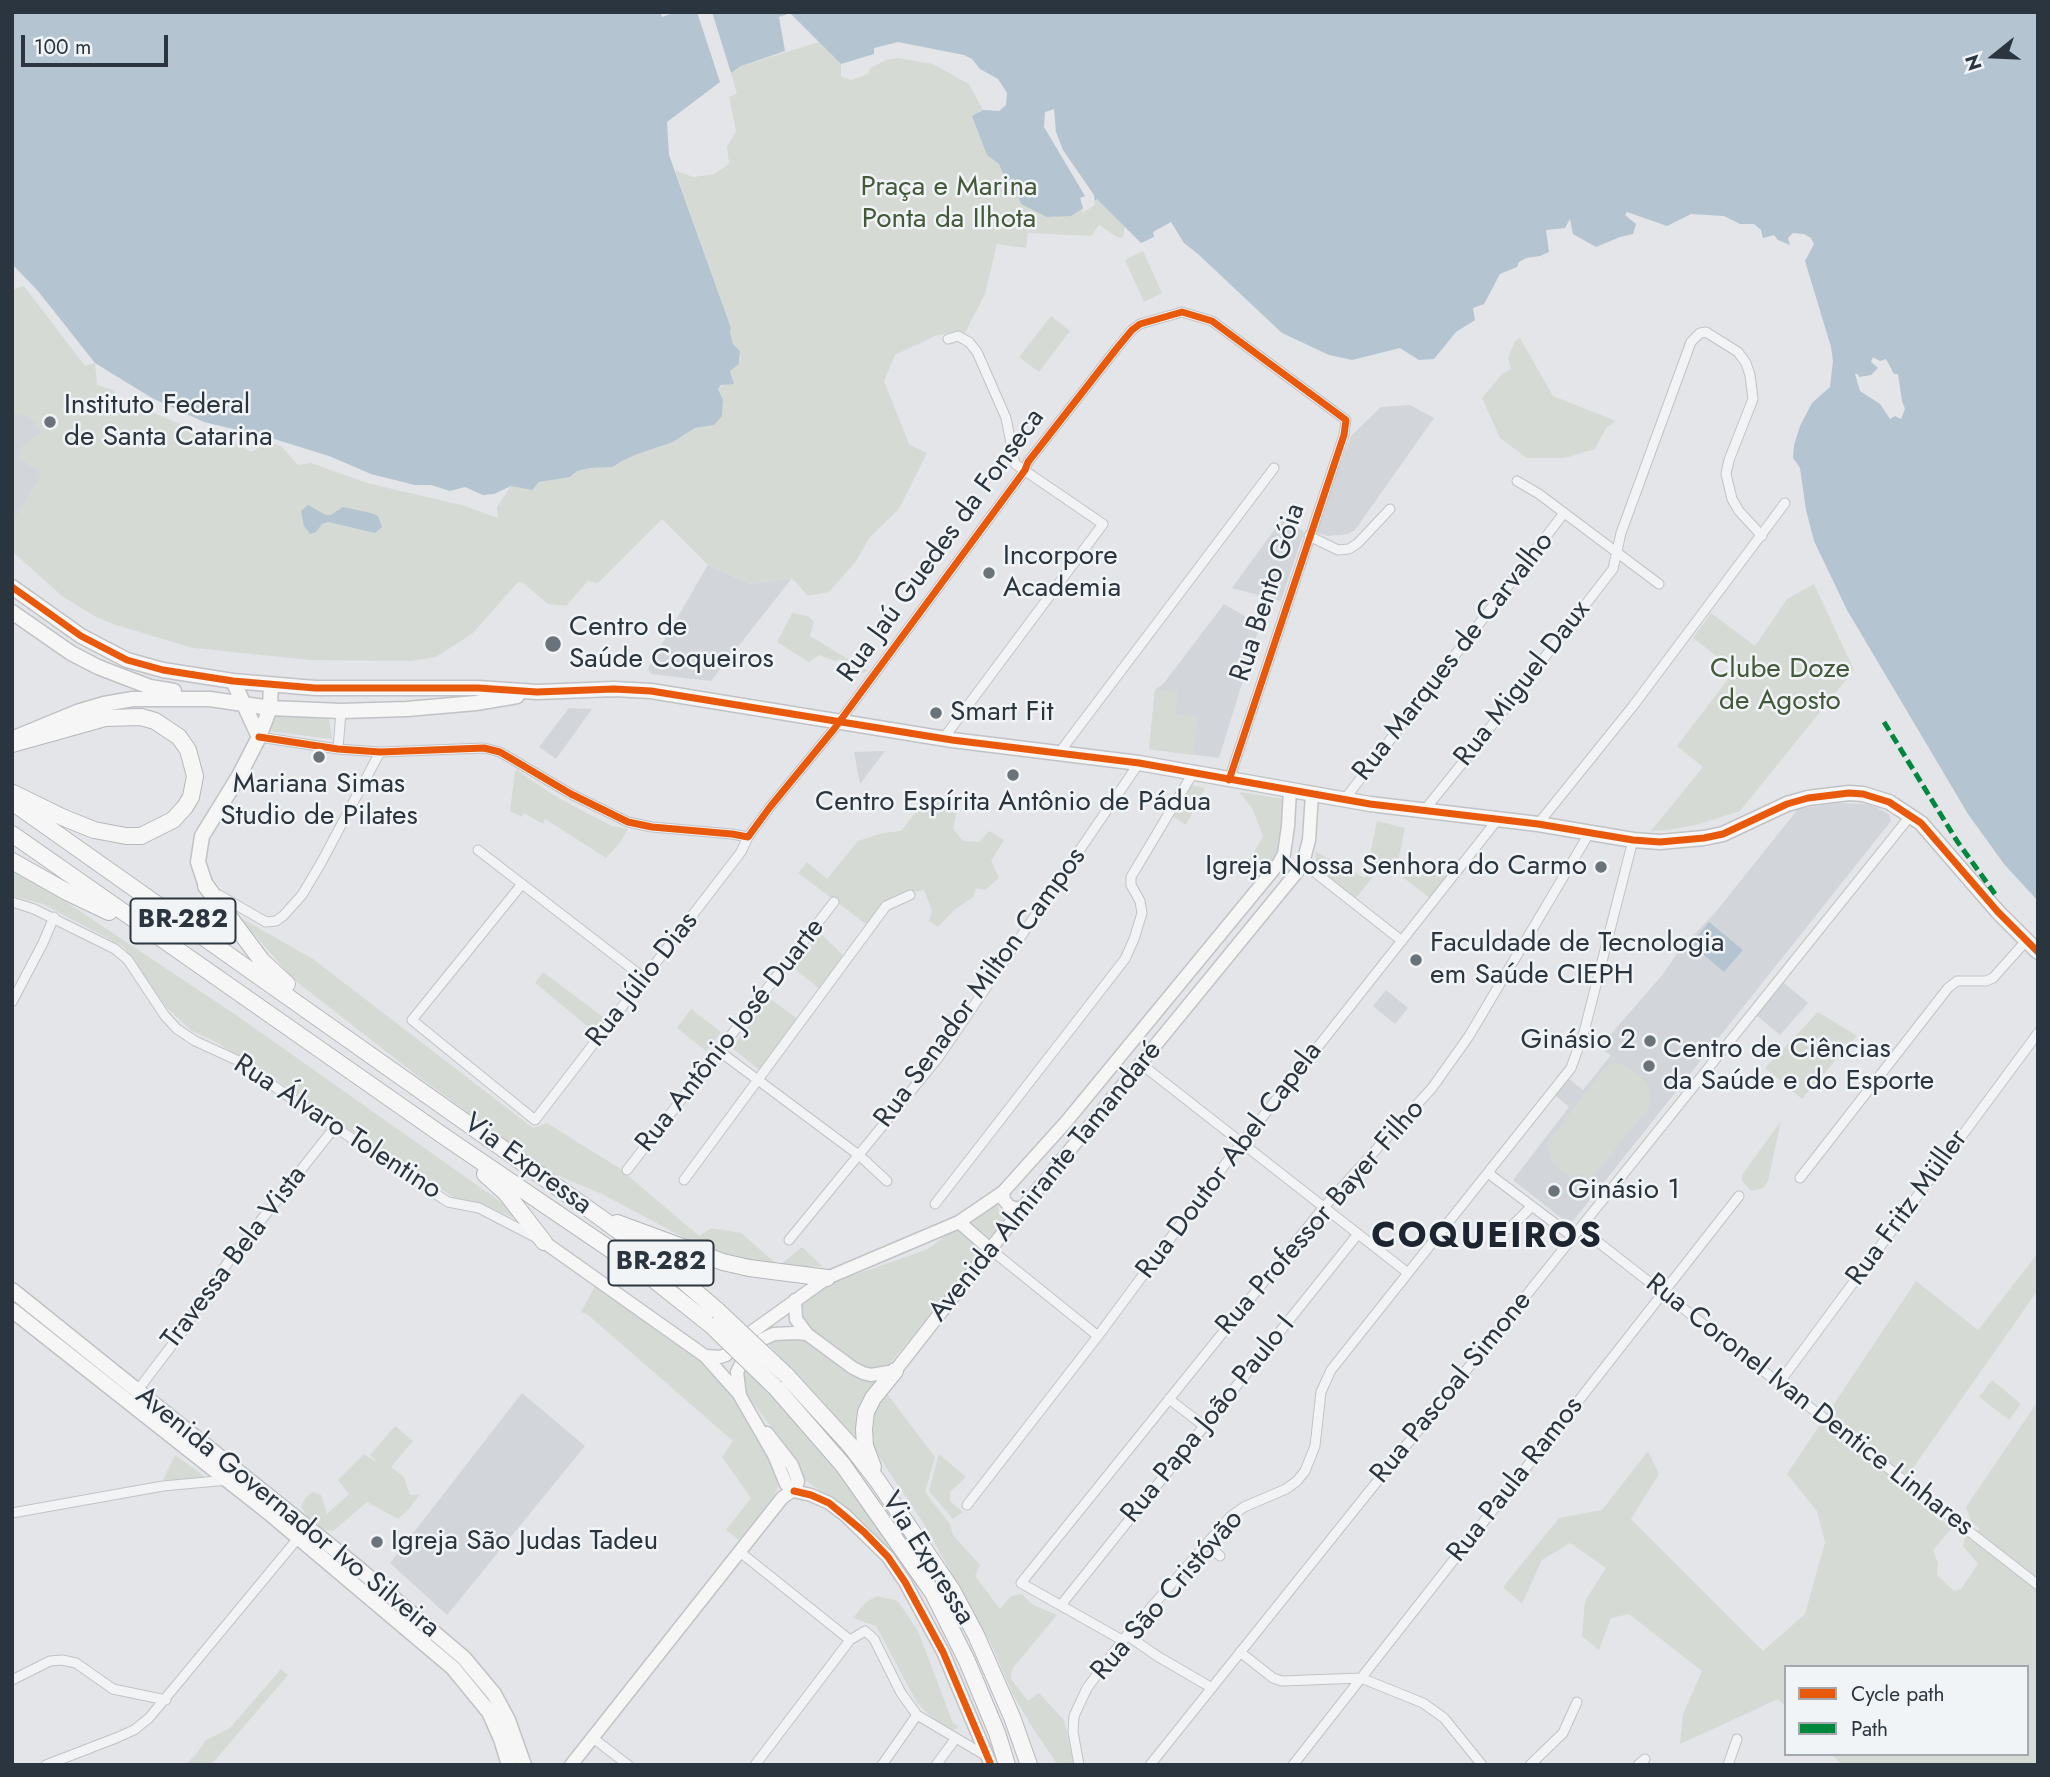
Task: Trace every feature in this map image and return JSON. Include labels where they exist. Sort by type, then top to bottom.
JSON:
[{"type":"highway","points":[[12,744],[104,718],[141,717],[155,721],[179,737],[188,750],[195,776],[191,796],[179,814],[158,829],[141,836],[125,836],[87,827],[12,793]]},
{"type":"highway","name":"Via Expressa","points":[[12,802],[353,1041],[667,1267],[715,1319],[780,1381],[835,1428],[877,1480],[952,1590],[1007,1705],[1028,1765]]},
{"type":"highway","name":"Via Expressa","points":[[12,834],[445,1137],[715,1319]]},
{"type":"highway","points":[[12,861],[67,892],[146,929]]},
{"type":"highway","points":[[206,886],[261,961],[353,1041]]},
{"type":"highway","points":[[445,1137],[506,1193],[544,1242]]},
{"type":"highway","points":[[601,1218],[723,1262],[827,1278]]},
{"type":"highway","points":[[877,1480],[865,1446],[866,1412],[895,1371]]},
{"type":"highway","name":"Via Expressa","points":[[780,1381],[851,1475],[933,1594],[967,1661],[997,1733],[1007,1765]]},
{"type":"main road","points":[[12,587],[81,636],[127,660],[163,670],[233,681],[349,688],[478,688],[537,692],[614,689],[651,691],[943,738],[1139,763],[1423,812],[1538,824],[1633,840],[1660,842],[1704,838],[1723,834],[1787,804],[1808,798],[1836,794],[1874,796],[1911,815],[1934,837],[1997,912],[2038,952]]},
{"type":"main road","points":[[12,612],[71,653],[98,667],[150,687],[244,705],[341,711],[476,703],[537,692]]},
{"type":"main road","points":[[233,681],[259,737]]},
{"type":"main road","points":[[206,886],[198,862],[202,836],[239,776],[259,737],[270,708],[271,685]]},
{"type":"main road","points":[[12,738],[77,712],[119,700],[210,699]]},
{"type":"main road","points":[[1290,790],[1284,854],[1303,863]]},
{"type":"main road","name":"Avenida Almirante Tamandaré","points":[[895,1371],[1024,1206],[1303,863],[1309,840],[1312,794]]},
{"type":"main road","name":"Avenida Almirante Tamandaré","points":[[705,1356],[726,1355],[739,1341],[827,1278],[959,1222],[1003,1192],[1066,1122],[1284,854]]},
{"type":"main road","points":[[1003,1192],[1004,1200],[1009,1206],[1016,1209],[1024,1206]]},
{"type":"main road","points":[[959,1222],[990,1249]]},
{"type":"main road","name":"Rua Álvaro Tolentino","points":[[544,1242],[705,1356],[740,1396]]},
{"type":"main road","name":"Avenida Governador Ivo Silveira","points":[[12,1290],[427,1636],[489,1712],[509,1765]]},
{"type":"main road","points":[[795,1300],[796,1319],[807,1334],[853,1368],[871,1375],[895,1371]]},
{"type":"main road","name":"Avenida Governador Ivo Silveira","points":[[12,1310],[427,1636],[464,1658],[494,1694],[508,1720],[524,1765]]},
{"type":"main road","points":[[571,1765],[788,1490],[798,1481],[785,1453],[753,1417],[740,1396],[737,1378],[740,1365],[763,1339],[783,1333],[807,1334]]},
{"type":"main road","points":[[788,1490],[811,1495],[829,1503],[864,1532],[888,1557],[912,1594],[943,1652],[989,1761]]},
{"type":"street","name":"Rua Jaú Guedes da Fonseca","points":[[748,837],[839,722],[1025,470],[1028,462],[1132,330],[1150,320],[1182,312],[1212,321],[1346,420]]},
{"type":"street","name":"Rua Miguel Daux","points":[[1423,812],[1613,569],[1621,533],[1691,342],[1700,332],[1706,331],[1738,352],[1750,375],[1752,399],[1729,460],[1727,474],[1728,487],[1736,505],[1762,536]]},
{"type":"street","points":[[943,738],[1103,524],[1013,460],[1010,429],[999,397],[977,352],[969,342],[958,336],[948,339]]},
{"type":"street","name":"Rua Bento Góia","points":[[1229,780],[1344,435],[1346,420]]},
{"type":"street","points":[[1059,753],[1274,468]]},
{"type":"street","points":[[1517,481],[1659,584]]},
{"type":"street","points":[[1538,824],[1633,706],[1785,503]]},
{"type":"street","points":[[1310,536],[1338,550],[1349,550],[1390,509]]},
{"type":"street","name":"Rua Marques de Carvalho","points":[[1344,800],[1564,513]]},
{"type":"street","points":[[338,749],[341,711]]},
{"type":"street","points":[[259,737],[338,749],[380,752],[484,748],[500,752],[581,800],[628,822],[748,837]]},
{"type":"street","points":[[206,886],[235,907],[266,922],[283,916],[302,895],[380,752]]},
{"type":"street","name":"Rua Senador Milton Campos","points":[[789,1240],[938,1058],[1139,763]]},
{"type":"street","points":[[935,1204],[1125,959],[1142,914],[1140,901],[1131,885],[1130,877],[1193,773]]},
{"type":"street","name":"Rua Pascoal Simone","points":[[1150,1765],[1911,815]]},
{"type":"street","name":"Rua Doutor Abel Capela","points":[[967,1505],[1242,1143],[1498,820]]},
{"type":"street","name":"Rua Professor Bayer Filho","points":[[1061,1605],[1021,1583],[1324,1207],[1419,1103],[1452,1061],[1590,832]]},
{"type":"street","name":"Rua Júlio Dias","points":[[522,884],[412,1020],[535,1120],[741,852],[748,837]]},
{"type":"street","name":"Rua São Cristóvão","points":[[1079,1765],[1075,1749],[1074,1716],[1087,1688],[1125,1638],[1230,1517],[1244,1507],[1286,1489],[1305,1471],[1315,1446],[1321,1392],[1325,1380],[1562,1079],[1577,1055],[1633,840]]},
{"type":"street","points":[[478,850],[644,978]]},
{"type":"street","points":[[1303,863],[1402,941]]},
{"type":"street","points":[[684,1180],[886,906],[910,895]]},
{"type":"street","name":"Rua Álvaro Tolentino","points":[[12,902],[54,918],[115,949],[128,960],[165,1016],[177,1029],[195,1041],[242,1062],[448,1202],[493,1213],[544,1242]]},
{"type":"street","name":"Rua Antônio José Duarte","points":[[627,1170],[834,902]]},
{"type":"street","points":[[12,1002],[54,918]]},
{"type":"street","points":[[1800,1178],[1948,988],[1965,979],[1986,981],[1993,978],[2026,941]]},
{"type":"street","name":"Rua Fritz Müller","points":[[1779,1383],[2038,1033]]},
{"type":"street","points":[[719,1051],[860,1156],[887,1181]]},
{"type":"street","points":[[1141,1064],[1408,1273]]},
{"type":"street","name":"Travessa Bela Vista","points":[[136,1391],[182,1332],[230,1258],[335,1127]]},
{"type":"street","points":[[1488,1173],[1573,1237]]},
{"type":"street","name":"Rua Paula Ramos","points":[[1293,1765],[1739,1196]]},
{"type":"street","points":[[1509,1229],[1532,1206]]},
{"type":"street","name":"Rua Coronel Ivan Dentice Linhares","points":[[1580,1228],[2038,1585]]},
{"type":"street","name":"Rua Papa João Paulo I","points":[[1061,1605],[1358,1234]]},
{"type":"street","points":[[990,1249],[1098,1336]]},
{"type":"street","points":[[1169,1399],[1204,1426]]},
{"type":"street","points":[[12,1513],[130,1491],[228,1480]]},
{"type":"street","points":[[46,1765],[129,1732],[149,1718],[299,1537]]},
{"type":"street","points":[[1207,1544],[1220,1556]]},
{"type":"street","points":[[740,1552],[850,1640]]},
{"type":"street","points":[[1061,1605],[1212,1688]]},
{"type":"street","points":[[755,1765],[850,1640],[865,1631],[871,1634],[901,1693],[917,1715],[989,1761]]},
{"type":"street","points":[[1241,1652],[1273,1678],[1282,1681],[1361,1678],[1423,1703],[1444,1718],[1482,1765]]},
{"type":"street","points":[[12,1681],[50,1661],[62,1660],[76,1663],[113,1689],[166,1700]]},
{"type":"street","points":[[1530,1765],[1563,1733],[1577,1702]]},
{"type":"street","points":[[882,1765],[917,1715]]},
{"type":"street","points":[[593,1738],[628,1765]]},
{"type":"street","points":[[936,1765],[956,1738]]},
{"type":"street","points":[[1728,1765],[1737,1739]]},
{"type":"shaded area","name":"Instituto Federal de Santa Catarina","points":[[12,297],[102,402],[12,528]]},
{"type":"shaded area","points":[[1410,405],[1434,418],[1355,530],[1348,534],[1328,536],[1313,532],[1351,436],[1381,407]]},
{"type":"shaded area","points":[[1283,518],[1304,532],[1281,601],[1232,588]]},
{"type":"shaded area","points":[[708,565],[750,584],[792,578],[711,681],[651,674],[648,668]]},
{"type":"shaded area","points":[[1224,604],[1260,625],[1219,758],[1149,749],[1155,690],[1164,683]]},
{"type":"shaded area","points":[[569,708],[592,709],[556,759],[539,747]]},
{"type":"shaded area","points":[[885,751],[860,784],[854,752]]},
{"type":"shaded area","name":"Centro de Ciências da Saúde e do Esporte","points":[[1836,803],[1867,804],[1889,814],[1891,821],[1570,1225],[1513,1180],[1569,1107],[1555,1095],[1568,1078],[1583,1090],[1611,1055],[1599,1048],[1663,974],[1681,948],[1714,914],[1798,809]]},
{"type":"shaded area","name":"Centro de Ciências da Saúde e do Esporte","points":[[1783,982],[1808,1003],[1780,1035],[1755,1014]]},
{"type":"shaded area","points":[[1386,990],[1408,1008],[1395,1024],[1373,1006]]},
{"type":"shaded area","points":[[522,1393],[585,1446],[447,1615],[390,1563]]},
{"type":"green space","name":"Praça e Marina Ponta da Ilhota","points":[[819,42],[841,64],[841,76],[851,80],[868,74],[870,68],[886,60],[898,58],[933,64],[969,84],[983,110],[978,112],[1012,193],[1016,191],[1097,199],[1125,225],[1123,238],[1099,225],[1091,236],[1028,233],[1026,248],[997,244],[985,294],[964,335],[955,331],[935,336],[895,355],[884,381],[909,444],[927,453],[899,509],[869,538],[857,560],[829,592],[808,596],[792,578],[750,584],[708,565],[662,519],[598,583],[588,581],[566,606],[548,604],[523,583],[518,582],[473,633],[436,657],[411,661],[311,660],[193,648],[116,625],[96,617],[62,596],[12,551],[12,523],[41,475],[19,457],[22,446],[41,432],[31,418],[12,412],[12,290],[24,286],[85,366],[95,363],[97,385],[114,390],[117,399],[206,435],[221,436],[251,452],[269,442],[281,446],[298,465],[311,463],[367,483],[465,506],[498,518],[497,507],[511,486],[531,490],[539,482],[570,477],[576,471],[613,467],[635,455],[673,442],[695,428],[714,425],[723,400],[718,389],[733,379],[730,371],[739,364],[740,351],[733,344],[731,328],[675,170],[693,177],[714,174],[729,164],[727,147],[736,131],[729,97],[737,94],[731,73],[741,66]]},
{"type":"green space","points":[[1143,251],[1162,293],[1144,302],[1125,260]]},
{"type":"green space","points":[[1051,316],[1070,331],[1039,372],[1019,357]]},
{"type":"green space","points":[[1520,338],[1553,396],[1616,421],[1606,428],[1595,449],[1565,458],[1527,458],[1500,438],[1482,398],[1502,374],[1511,369],[1508,358],[1515,341]]},
{"type":"green space","name":"Clube Doze de Agosto","points":[[1814,584],[1854,670],[1740,811],[1700,824],[1651,831],[1703,767],[1677,746],[1735,670],[1693,638],[1711,613],[1755,646],[1787,599]]},
{"type":"green space","points":[[792,613],[808,616],[814,622],[810,636],[868,671],[859,674],[841,659],[835,661],[819,655],[809,662],[777,642]]},
{"type":"green space","points":[[1155,690],[1178,692],[1175,714],[1198,717],[1193,755],[1149,749]]},
{"type":"green space","points":[[275,716],[329,719],[332,739],[268,731]]},
{"type":"green space","points":[[517,770],[555,796],[585,812],[612,826],[628,829],[619,844],[606,858],[545,819],[543,824],[524,813],[522,817],[510,811]]},
{"type":"green space","points":[[1191,785],[1205,788],[1186,825],[1171,815]]},
{"type":"green space","points":[[1239,792],[1286,799],[1280,851],[1270,868],[1263,873],[1252,867],[1249,861],[1263,836],[1252,808]]},
{"type":"green space","points":[[936,794],[958,806],[953,829],[963,841],[979,842],[989,831],[1004,840],[991,861],[999,878],[985,890],[976,888],[973,897],[954,910],[938,927],[929,921],[932,911],[924,890],[903,894],[893,901],[874,930],[798,873],[807,862],[827,879],[858,841],[883,833],[901,831],[915,813]]},
{"type":"green space","points":[[1377,821],[1405,828],[1396,871],[1427,876],[1431,872],[1448,878],[1430,898],[1384,863],[1356,898],[1315,868],[1316,852],[1365,878]]},
{"type":"green space","points":[[12,866],[236,1015],[508,1207],[516,1219],[491,1208],[458,1200],[278,1081],[216,1042],[192,1031],[166,1007],[124,947],[43,904],[12,896]]},
{"type":"green space","points":[[239,917],[313,959],[533,1128],[547,1123],[619,1168],[699,1236],[712,1228],[741,1233],[779,1266],[802,1247],[822,1266],[778,1269],[713,1253],[602,1194],[547,1171],[419,1077],[293,979]]},
{"type":"green space","points":[[820,933],[843,955],[822,991],[794,968]]},
{"type":"green space","points":[[543,972],[607,1020],[597,1034],[535,983]]},
{"type":"green space","points":[[769,998],[799,1020],[761,1071],[732,1048]]},
{"type":"green space","points":[[691,1009],[721,1032],[706,1051],[677,1028]]},
{"type":"green space","points":[[1818,1012],[1857,1036],[1802,1099],[1765,1068]]},
{"type":"green space","points":[[1618,1063],[1642,1077],[1649,1088],[1650,1106],[1583,1189],[1577,1184],[1585,1174],[1574,1176],[1563,1173],[1553,1165],[1547,1143],[1608,1064]]},
{"type":"green space","points":[[1781,1121],[1768,1181],[1763,1188],[1751,1191],[1742,1181],[1742,1175]]},
{"type":"green space","points":[[998,1203],[1003,1215],[1009,1216],[992,1239],[968,1221]]},
{"type":"green space","points":[[954,1229],[981,1249],[981,1254],[887,1367],[872,1369],[856,1364],[803,1324],[799,1305],[829,1284],[928,1249]]},
{"type":"green space","points":[[2038,1253],[2038,1290],[1901,1485],[1925,1508],[1952,1528],[1933,1550],[1938,1563],[1937,1575],[1954,1591],[1961,1589],[1978,1564],[1963,1546],[1965,1538],[1980,1529],[1971,1521],[1966,1507],[2038,1401],[2038,1765],[1842,1765],[1833,1756],[2029,1756],[2029,1665],[1784,1665],[1784,1705],[1778,1699],[1680,1744],[1683,1714],[1702,1671],[1629,1614],[1611,1618],[1599,1650],[1582,1636],[1585,1601],[1606,1568],[1570,1543],[1542,1560],[1522,1604],[1503,1587],[1559,1518],[1602,1510],[1648,1451],[1659,1474],[1631,1519],[1763,1651],[1805,1614],[1825,1542],[1817,1511],[1787,1474],[1916,1281],[1978,1330]]},
{"type":"green space","points":[[595,1286],[707,1365],[733,1396],[760,1437],[775,1469],[779,1486],[739,1540],[726,1530],[751,1498],[722,1457],[733,1441],[588,1315],[581,1312]]},
{"type":"green space","points":[[801,1338],[847,1373],[876,1382],[857,1420],[859,1442],[768,1344],[774,1339]]},
{"type":"green space","points":[[744,1366],[807,1433],[848,1483],[899,1558],[866,1525],[804,1479],[791,1452],[745,1393],[740,1382]]},
{"type":"green space","points":[[1992,1380],[2021,1404],[2009,1420],[1979,1397]]},
{"type":"green space","points":[[884,1390],[935,1457],[925,1492],[950,1524],[953,1535],[980,1565],[975,1576],[1000,1609],[1011,1596],[1022,1594],[1033,1605],[1057,1615],[1012,1669],[1011,1679],[1028,1701],[1039,1693],[1064,1720],[1074,1765],[1058,1765],[1034,1730],[1012,1693],[992,1646],[924,1524],[869,1442],[872,1410]]},
{"type":"green space","points":[[395,1426],[413,1441],[391,1467],[404,1477],[410,1495],[420,1494],[398,1519],[367,1502],[333,1531],[323,1530],[306,1515],[301,1506],[306,1497],[313,1492],[321,1495],[327,1514],[349,1494],[338,1480],[364,1454],[378,1463],[370,1455]]},
{"type":"green space","points":[[939,1454],[966,1477],[950,1492],[950,1501],[963,1512],[953,1519],[929,1491]]},
{"type":"green space","points":[[175,1455],[208,1479],[163,1480]]},
{"type":"green space","points":[[877,1596],[898,1601],[918,1631],[957,1729],[949,1729],[933,1719],[917,1703],[876,1626],[853,1618],[866,1602]]},
{"type":"green space","points":[[281,1669],[288,1675],[210,1765],[185,1765],[206,1740],[230,1728]]},
{"type":"water","points":[[12,12],[660,12],[662,17],[676,12],[697,12],[720,82],[667,122],[669,155],[731,328],[733,344],[740,351],[739,364],[730,371],[734,384],[721,385],[718,389],[723,400],[722,416],[714,425],[695,428],[673,442],[635,455],[613,467],[577,471],[570,477],[539,482],[532,490],[511,486],[494,494],[483,495],[465,487],[450,491],[371,474],[329,456],[271,438],[204,422],[152,398],[95,363],[38,291],[12,264]]},
{"type":"water","points":[[712,12],[2038,12],[2038,901],[2004,864],[1968,814],[1847,610],[1814,541],[1800,468],[1793,458],[1794,445],[1812,403],[1830,387],[1833,361],[1805,261],[1814,244],[1811,238],[1793,233],[1788,238],[1790,245],[1778,240],[1774,235],[1763,238],[1761,230],[1754,224],[1740,224],[1724,216],[1691,214],[1667,226],[1627,212],[1625,215],[1636,224],[1633,234],[1596,247],[1573,234],[1570,219],[1565,228],[1546,230],[1549,252],[1526,258],[1519,262],[1517,267],[1500,274],[1484,304],[1473,308],[1475,320],[1456,332],[1434,359],[1419,360],[1400,348],[1352,360],[1329,355],[1282,333],[1184,243],[1171,222],[1153,232],[1154,237],[1141,243],[1097,199],[1071,216],[1047,217],[1021,204],[1016,191],[1012,194],[999,164],[987,155],[972,116],[983,110],[999,111],[1006,105],[1007,93],[998,79],[980,69],[972,59],[964,55],[898,42],[874,48],[874,54],[841,64],[790,13],[779,17],[785,51],[741,66],[731,73]],"holes":[[[1873,357],[1880,361],[1886,359],[1894,374],[1898,374],[1905,409],[1901,419],[1895,416],[1890,419],[1880,404],[1860,391],[1855,374],[1859,377],[1871,375],[1878,368],[1871,362]]]},
{"type":"water","points":[[308,505],[326,515],[331,515],[343,507],[371,513],[378,516],[382,527],[375,533],[328,522],[310,534],[304,526],[301,511]]},
{"type":"water","points":[[1709,922],[1743,950],[1724,972],[1691,944]]},
{"type":"pier","points":[[1054,109],[1056,132],[1063,150],[1094,195],[1095,205],[1082,213],[1080,198],[1085,196],[1044,127],[1045,112]]},
{"type":"marked path","points":[[1884,722],[1957,841],[1995,894]]},
{"type":"cycle path","points":[[259,737],[338,749],[380,752],[484,748],[500,752],[571,794],[628,822],[748,837],[834,729],[1025,470],[1028,462],[1117,348],[1140,324],[1182,312],[1212,321],[1346,420],[1344,435],[1229,780]]},
{"type":"cycle path","points":[[12,587],[81,636],[127,660],[163,670],[233,681],[315,688],[651,691],[952,740],[1139,763],[1370,804],[1538,824],[1633,840],[1660,842],[1704,838],[1723,834],[1787,804],[1808,798],[1863,794],[1889,802],[1921,823],[1998,912],[2038,952]]},
{"type":"cycle path","points":[[794,1491],[829,1503],[864,1532],[888,1557],[905,1582],[943,1652],[991,1765]]},
{"type":"place","name":"Instituto Federal de Santa Catarina","points":[[50,422]]},
{"type":"place","name":"Incorpore Academia","points":[[989,573]]},
{"type":"place","name":"Centro de Saúde Coqueiros","points":[[553,644]]},
{"type":"place","name":"Smart Fit","points":[[936,713]]},
{"type":"place","name":"Mariana Simas Studio de Pilates","points":[[319,757]]},
{"type":"place","name":"Centro Espírita Antônio de Pádua","points":[[1013,775]]},
{"type":"place","name":"Igreja Nossa Senhora do Carmo","points":[[1601,867]]},
{"type":"place","name":"Faculdade de Tecnologia em Saúde CIEPH","points":[[1416,960]]},
{"type":"place","name":"Ginásio 2","points":[[1650,1041]]},
{"type":"place","name":"Centro de Ciências da Saúde e do Esporte","points":[[1649,1066]]},
{"type":"place","name":"Ginásio 1","points":[[1554,1191]]},
{"type":"place","name":"Igreja São Judas Tadeu","points":[[377,1542]]},
{"type":"district","name":"COQUEIROS","points":[[1487,1239]]}]
